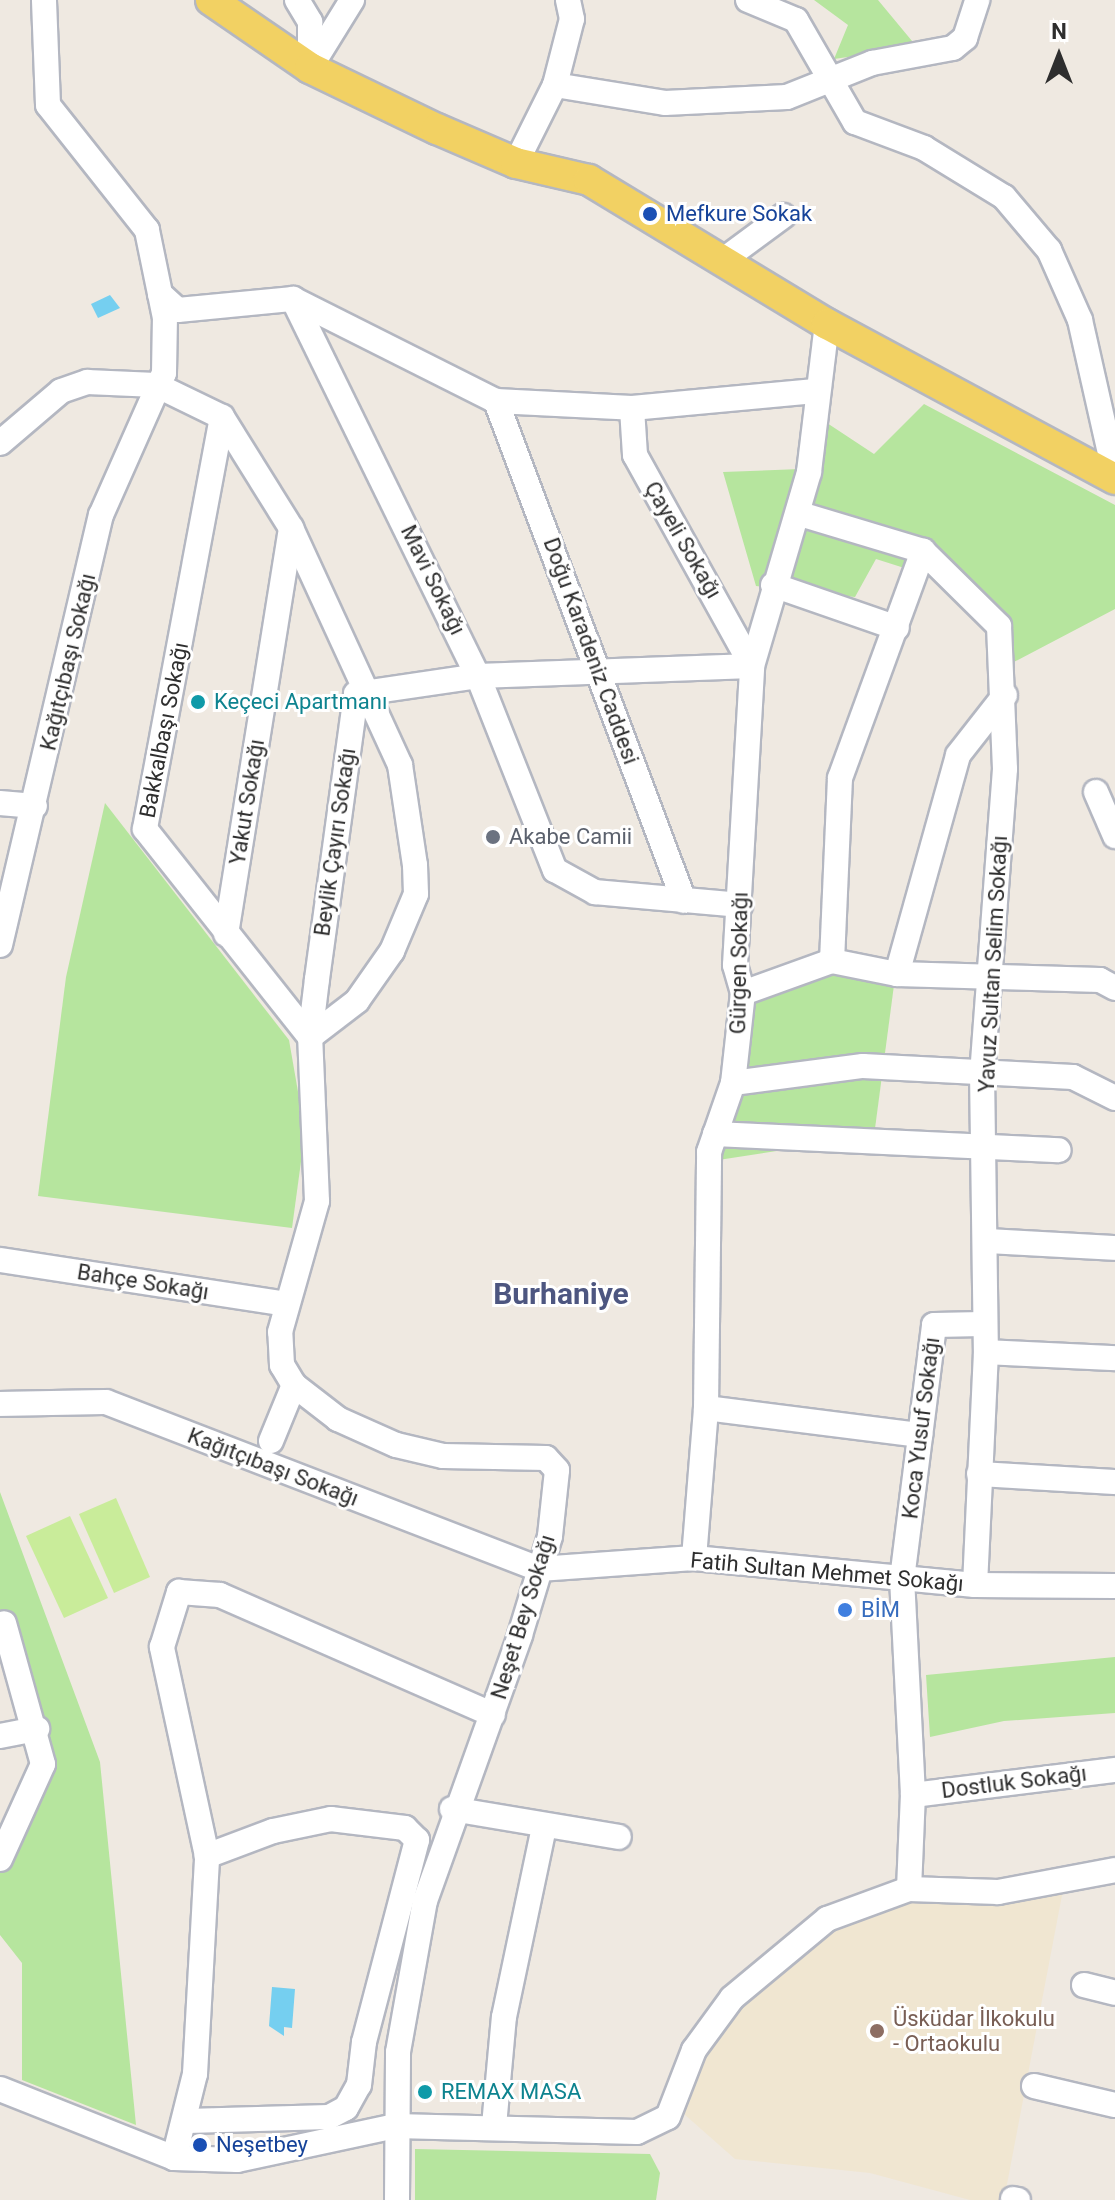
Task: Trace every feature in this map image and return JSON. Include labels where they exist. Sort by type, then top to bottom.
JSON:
[{"type":"main road","points":[[211,0],[310,68],[516,163],[589,180],[827,324],[1115,477]]},
{"type":"street","name":"Kağıtçıbaşı Sokağı","points":[[0,945],[101,515],[156,385],[164,373],[160,294],[147,230],[48,105],[44,0]]},
{"type":"street","points":[[297,0],[310,22],[310,68]]},
{"type":"street","points":[[310,68],[352,0]]},
{"type":"street","points":[[516,163],[555,85],[572,19],[568,0]]},
{"type":"street","points":[[748,0],[796,20],[855,122],[924,148],[1004,197],[1049,250],[1080,320],[1115,477]]},
{"type":"street","points":[[555,85],[678,102],[787,97],[834,81],[872,63],[953,48],[965,38],[977,0]]},
{"type":"street","points":[[722,261],[783,216]]},
{"type":"street","points":[[160,294],[178,310],[293,299],[496,401],[632,408],[815,391]]},
{"type":"street","name":"Mavi Sokağı","points":[[293,299],[478,676],[555,870],[595,892],[684,901]]},
{"type":"street","name":"Gürgen Sokağı","points":[[694,1558],[706,1408],[703,1268],[715,1134],[733,1083],[743,993],[735,965],[752,666],[773,585],[800,514],[815,391],[827,324]]},
{"type":"street","points":[[0,443],[61,391],[87,382],[156,385],[222,417],[291,528],[400,765],[416,894],[392,951],[346,1010],[310,1037],[317,1201],[286,1304],[282,1365],[294,1385],[271,1441]]},
{"type":"street","name":"Doğu Karadeniz Caddesi","points":[[496,401],[684,901]]},
{"type":"street","name":"Çayeli Sokağı","points":[[632,408],[635,455],[752,666]]},
{"type":"street","name":"Bakkalbaşı Sokağı","points":[[222,417],[145,829],[310,1037]]},
{"type":"street","name":"Yavuz Sultan Selim Sokağı","points":[[800,514],[923,551],[999,626],[1005,695],[982,1072],[988,1148],[983,1324],[986,1352],[975,1585]]},
{"type":"street","name":"Yakut Sokağı","points":[[226,934],[291,528]]},
{"type":"street","points":[[832,961],[840,778],[923,551]]},
{"type":"street","points":[[773,585],[897,628]]},
{"type":"street","points":[[368,691],[478,676],[752,666]]},
{"type":"street","name":"Beylik Çayırı Sokağı","points":[[310,1037],[356,694],[368,691]]},
{"type":"street","points":[[897,974],[958,755],[1005,695]]},
{"type":"street","points":[[1096,792],[1115,836]]},
{"type":"street","points":[[0,803],[35,806]]},
{"type":"street","points":[[684,901],[740,905]]},
{"type":"street","points":[[743,993],[832,961],[897,974],[990,973],[1100,980],[1115,988]]},
{"type":"street","points":[[733,1083],[863,1066],[1073,1077],[1115,1098]]},
{"type":"street","points":[[715,1134],[1059,1150]]},
{"type":"street","points":[[986,1241],[1115,1248]]},
{"type":"street","name":"Bahçe Sokağı","points":[[0,1260],[286,1304]]},
{"type":"street","name":"Koca Yusuf Sokağı","points":[[909,1889],[913,1795],[902,1579],[934,1325],[983,1324]]},
{"type":"street","points":[[986,1352],[1115,1358]]},
{"type":"street","name":"Neşet Bey Sokağı","points":[[294,1385],[338,1419],[396,1445],[443,1456],[546,1458],[557,1470],[539,1569],[493,1715],[452,1809],[425,1901],[398,2052],[395,2126],[397,2200]]},
{"type":"street","name":"Kağıtçıbaşı Sokağı","points":[[0,1404],[106,1402],[539,1569]]},
{"type":"street","points":[[706,1408],[826,1420],[920,1435]]},
{"type":"street","points":[[979,1474],[1115,1482]]},
{"type":"street","name":"Fatih Sultan Mehmet Sokağı","points":[[539,1569],[694,1558],[975,1585],[1115,1586]]},
{"type":"street","points":[[174,2158],[187,2121],[207,1856],[162,1647],[179,1592],[220,1595],[493,1715]]},
{"type":"street","points":[[0,1859],[43,1764],[37,1729],[4,1623]]},
{"type":"street","points":[[0,1736],[37,1729]]},
{"type":"street","name":"Dostluk Sokağı","points":[[913,1795],[1115,1770]]},
{"type":"street","points":[[452,1809],[544,1827],[619,1837]]},
{"type":"street","points":[[187,2121],[329,2117],[346,2108],[359,2085],[364,2042],[417,1840],[405,1828],[331,1819],[273,1831],[207,1856]]},
{"type":"street","points":[[494,2126],[504,2017],[544,1827]]},
{"type":"street","points":[[0,2089],[174,2158],[237,2160],[395,2126],[657,2127],[680,2092],[694,2050],[741,1989],[827,1919],[909,1889],[998,1892],[1115,1870]]},
{"type":"street","points":[[1084,1985],[1115,1993]]},
{"type":"street","points":[[1034,2086],[1115,2105]]},
{"type":"shaded area","name":"Üsküdar İlkokulu - Ortaokulu","points":[[1063,1890],[1004,2200],[970,2200],[870,2173],[735,2159],[684,2114],[703,2051],[733,2010],[829,1927],[888,1900]]},
{"type":"green space","points":[[814,0],[878,0],[917,47],[834,59],[848,25]]},
{"type":"green space","points":[[924,404],[1115,505],[1115,609],[1012,663],[939,579],[876,559],[855,597],[756,586],[723,472],[801,469],[827,423],[874,454]]},
{"type":"green space","points":[[105,803],[289,1040],[305,1132],[292,1228],[38,1196],[66,977]]},
{"type":"green space","points":[[896,970],[874,1136],[712,1161],[754,977]]},
{"type":"green space","points":[[0,1492],[100,1762],[136,2125],[22,2080],[22,1963],[0,1935],[0,1858],[44,1755],[0,1636]]},
{"type":"green space","points":[[116,1498],[150,1577],[114,1593],[79,1514]]},
{"type":"green space","points":[[70,1516],[108,1598],[64,1618],[26,1536]]},
{"type":"green space","points":[[1115,1657],[1115,1713],[1004,1721],[930,1737],[926,1675]]},
{"type":"green space","points":[[415,2149],[650,2154],[660,2173],[656,2200],[415,2200]]},
{"type":"water","points":[[110,295],[120,308],[98,318],[91,304]]},
{"type":"water","points":[[272,1987],[295,1989],[292,2028],[284,2027],[284,2036],[269,2026]]},
{"type":"place","name":"Mefkure Sokak","points":[[650,214]]},
{"type":"place","name":"Keçeci Apartmanı","points":[[198,702]]},
{"type":"place","name":"Akabe Camii","points":[[493,837]]},
{"type":"place","name":"BİM","points":[[845,1610]]},
{"type":"place","name":"Üsküdar İlkokulu - Ortaokulu","points":[[877,2031]]},
{"type":"place","name":"REMAX MASA","points":[[425,2092]]},
{"type":"place","name":"Neşetbey","points":[[200,2145]]},
{"type":"district","name":"Burhaniye","points":[[561,1294]]}]
